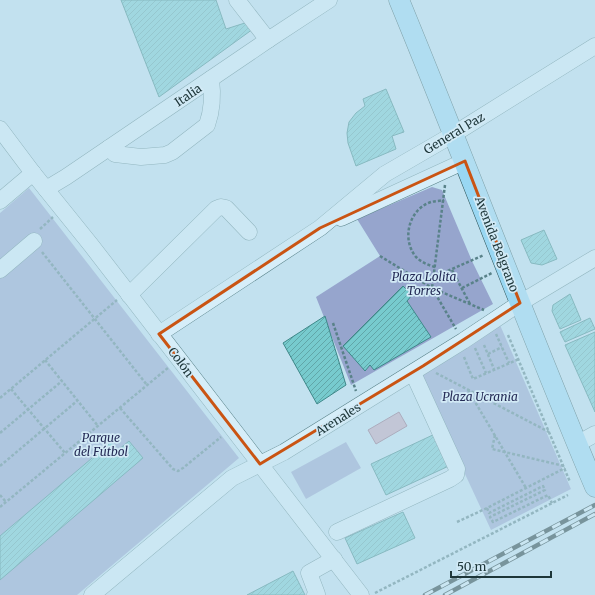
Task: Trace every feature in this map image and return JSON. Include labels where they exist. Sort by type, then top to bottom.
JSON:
[{"type":"main road","name":"Avenida Belgrano","points":[[399,0],[454,134],[456,164],[498,248],[595,487]]},
{"type":"street","points":[[237,0],[268,40]]},
{"type":"street","name":"Italia","points":[[46,189],[329,0]]},
{"type":"street","name":"General Paz","points":[[160,334],[320,228],[385,174],[454,134],[595,46]]},
{"type":"street","points":[[109,148],[115,154],[141,157],[165,155],[172,152],[207,125],[213,90],[211,79]]},
{"type":"street","name":"Colón","points":[[0,130],[91,244],[124,297],[160,334],[362,595]]},
{"type":"street","name":"General Paz","points":[[320,228],[456,164]]},
{"type":"street","points":[[0,201],[33,173]]},
{"type":"street","points":[[124,297],[216,209],[221,206],[226,208],[249,232]]},
{"type":"street","points":[[0,270],[34,241]]},
{"type":"street","name":"Arenales","points":[[92,595],[232,478],[244,470],[284,452],[477,332],[520,303],[595,258]]},
{"type":"street","points":[[337,532],[456,475],[457,469],[418,369]]},
{"type":"street","points":[[577,444],[595,434]]},
{"type":"street","points":[[315,595],[317,594],[309,573],[334,559]]},
{"type":"path","points":[[432,288],[444,200],[456,164]]},
{"type":"path","points":[[435,267],[425,264],[416,257],[410,247],[408,237],[409,226],[413,216],[421,207],[431,202],[444,200]]},
{"type":"path","points":[[34,241],[147,385]]},
{"type":"path","points":[[434,278],[498,248]]},
{"type":"path","points":[[380,256],[432,288],[471,304]]},
{"type":"path","points":[[462,288],[506,267]]},
{"type":"path","points":[[452,270],[471,304],[486,373]]},
{"type":"path","points":[[432,288],[477,332],[502,347],[509,363]]},
{"type":"path","points":[[0,398],[95,319],[124,297]]},
{"type":"path","points":[[333,323],[360,404]]},
{"type":"path","points":[[477,332],[494,369]]},
{"type":"path","points":[[477,332],[473,379],[519,359]]},
{"type":"path","points":[[508,335],[570,482]]},
{"type":"path","points":[[488,354],[502,347]]},
{"type":"path","points":[[45,360],[98,426]]},
{"type":"path","points":[[0,507],[170,366]]},
{"type":"path","points":[[418,369],[468,390],[550,432]]},
{"type":"path","points":[[0,433],[62,381]]},
{"type":"path","points":[[11,389],[65,453]]},
{"type":"path","points":[[468,390],[526,488]]},
{"type":"path","points":[[0,466],[78,401]]},
{"type":"path","points":[[120,408],[173,469],[178,471],[221,437]]},
{"type":"path","points":[[495,435],[492,449],[564,467]]},
{"type":"path","points":[[457,522],[526,488],[564,467]]},
{"type":"path","points":[[487,508],[489,513],[543,486],[545,490],[490,517],[493,522],[548,495],[552,503]]},
{"type":"path","points":[[371,595],[568,495]]},
{"type":"path","points":[[0,496],[6,502]]},
{"type":"highlighted area","points":[[465,161],[520,303],[423,366],[260,464],[159,334],[320,228]]},
{"type":"green space","name":"Plaza Lolita Torres","points":[[432,187],[442,190],[472,261],[493,304],[351,385],[316,297],[380,256],[357,219]]},
{"type":"green space","name":"Parque del Fútbol","points":[[29,188],[239,458],[77,595],[0,595],[0,213]]},
{"type":"green space","name":"Plaza Ucrania","points":[[500,325],[571,489],[491,530],[419,375]]},
{"type":"green space","points":[[346,442],[361,468],[306,499],[291,472]]},
{"type":"shaded area","points":[[399,412],[407,426],[376,444],[368,430]]},
{"type":"building","points":[[121,0],[216,0],[226,29],[248,22],[253,29],[159,97]]},
{"type":"building","points":[[386,89],[404,132],[392,136],[396,149],[356,166],[348,143],[347,133],[349,122],[356,113],[365,106],[363,99]]},
{"type":"building","points":[[544,230],[557,259],[542,265],[531,263],[521,240]]},
{"type":"building","points":[[403,286],[412,295],[407,301],[431,337],[374,370],[370,365],[365,371],[343,346]]},
{"type":"building","points":[[570,294],[581,320],[560,329],[552,311],[553,305]]},
{"type":"building","points":[[325,316],[346,385],[317,404],[283,343]]},
{"type":"building","points":[[590,318],[595,329],[565,342],[560,332]]},
{"type":"building","points":[[595,332],[595,412],[565,345]]},
{"type":"building","points":[[437,433],[451,465],[386,495],[371,464]]},
{"type":"building","points":[[129,441],[143,458],[0,580],[0,536],[111,442],[118,450]]},
{"type":"building","points":[[403,512],[415,538],[357,564],[345,538]]},
{"type":"building","points":[[293,571],[305,595],[247,595]]},
{"type":"railway","points":[[425,595],[595,505]]},
{"type":"railway","points":[[445,595],[595,514]]}]
